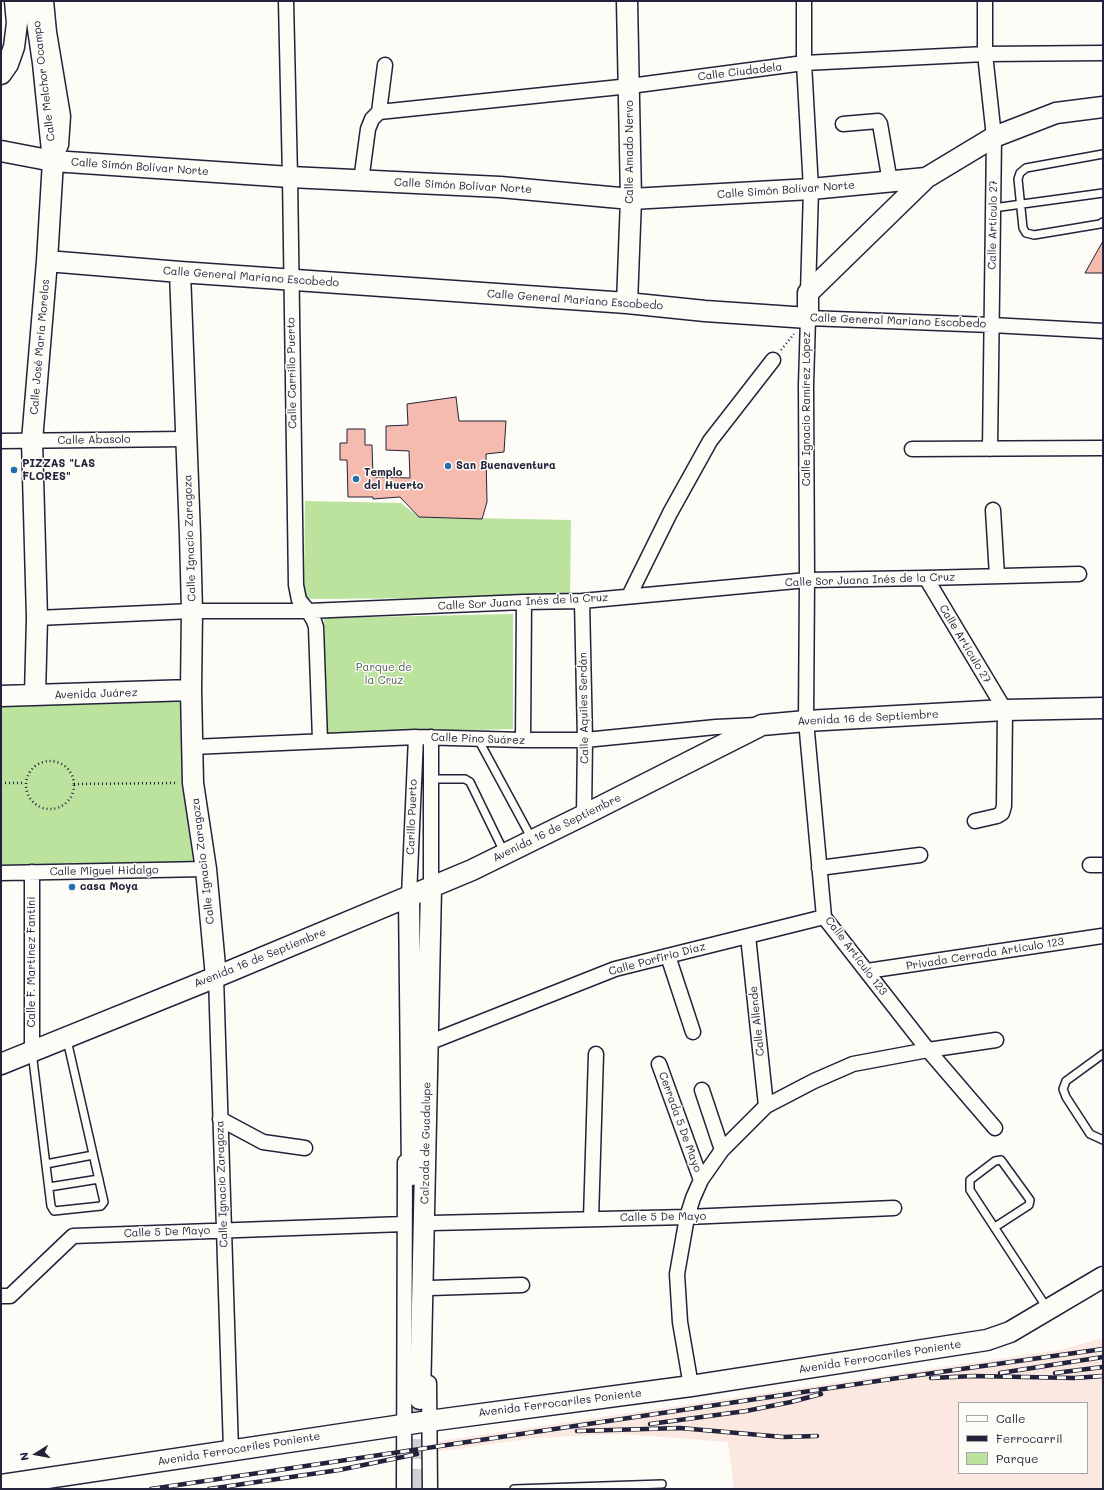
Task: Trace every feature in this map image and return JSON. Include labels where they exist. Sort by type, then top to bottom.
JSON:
[{"type":"main road","name":"Calle Melchor Ocampo","points":[[1,74],[8,64],[14,47],[17,23],[15,1]]},
{"type":"main road","name":"Calle Melchor Ocampo","points":[[34,1],[43,62],[53,161]]},
{"type":"main road","name":"Calle Amado Nervo","points":[[627,1],[630,86],[631,199],[627,303]]},
{"type":"main road","points":[[808,293],[926,178],[994,137],[1056,113],[1103,107]]},
{"type":"main road","name":"Calle Simón Bolívar Norte","points":[[1,150],[53,161],[290,177],[500,187],[631,199],[811,189],[926,178]]},
{"type":"main road","name":"Calle José María Morelos","points":[[35,695],[37,618],[32,441],[47,261],[53,161]]},
{"type":"main road","name":"Calle General Mariano Escobedo","points":[[47,261],[180,272],[627,303],[705,311],[808,318]]},
{"type":"main road","name":"Calle Ignacio Zaragoza","points":[[180,272],[192,611],[191,690],[193,783],[206,869],[216,977]]},
{"type":"main road","name":"Calle Ignacio Ramírez López","points":[[808,293],[808,318]]},
{"type":"main road","name":"Avenida Juárez","points":[[1,696],[191,690]]},
{"type":"main road","name":"Avenida 16 de Septiembre","points":[[1,1064],[431,888],[505,854],[762,725],[806,721],[1005,710],[1103,708]]},
{"type":"main road","name":"Calzada de Guadalupe","points":[[419,1095],[428,1043],[431,888]]},
{"type":"main road","name":"Calzada de Guadalupe","points":[[409,896],[419,1095],[412,1232],[416,1399]]},
{"type":"main road","name":"Avenida Ferrocariles Poniente","points":[[1,1485],[429,1420],[691,1386],[987,1340],[1010,1332],[1103,1277]]},
{"type":"street","name":"Calle José María Morelos","points":[[46,1],[49,32],[63,116],[61,146],[53,161]]},
{"type":"street","name":"Calle Carrillo Puerto","points":[[286,1],[296,585],[299,600],[308,611],[316,627],[320,740]]},
{"type":"street","name":"Calle Ignacio Ramírez López","points":[[804,1],[804,64],[811,189],[808,293]]},
{"type":"street","name":"Calle Artículo 27","points":[[985,1],[985,54],[994,137],[990,449]]},
{"type":"street","name":"Calle Ciudadela","points":[[379,112],[630,86],[804,64],[985,54],[1103,53]]},
{"type":"street","points":[[361,181],[368,128],[372,119],[379,112],[385,66]]},
{"type":"street","points":[[843,124],[878,121],[880,124],[890,182]]},
{"type":"street","name":"Calle Ignacio Ramírez López","points":[[806,721],[806,385],[808,318]]},
{"type":"street","name":"Calle General Mariano Escobedo","points":[[808,318],[1103,331]]},
{"type":"street","points":[[629,596],[670,513],[710,441],[773,360]]},
{"type":"street","name":"Calle Abasolo","points":[[1,441],[186,439]]},
{"type":"street","points":[[912,449],[1103,448]]},
{"type":"street","points":[[993,510],[997,576]]},
{"type":"street","name":"Calle Sor Juana Inés de la Cruz","points":[[37,618],[192,611],[308,611],[582,601],[807,580],[1079,574]]},
{"type":"street","name":"Calle Artículo 27","points":[[926,578],[1005,710]]},
{"type":"street","name":"Calle Aquiles Serdán","points":[[582,601],[585,740],[584,815]]},
{"type":"street","points":[[523,740],[524,602]]},
{"type":"street","points":[[975,821],[997,816],[1002,813],[1004,806],[1005,710]]},
{"type":"street","name":"Calle Artículo 123","points":[[806,721],[824,917],[928,1050],[996,1128]]},
{"type":"street","name":"Calle Pino Suárez","points":[[192,746],[416,737],[585,740],[716,727],[762,725]]},
{"type":"street","name":"Carillo Puerto","points":[[409,896],[416,737]]},
{"type":"street","name":"Carillo Puerto","points":[[431,737],[431,888]]},
{"type":"street","points":[[819,868],[920,855]]},
{"type":"street","name":"Calle Miguel Hidalgo","points":[[1,873],[206,869]]},
{"type":"street","name":"Calle F. Martínez Fantini","points":[[32,872],[32,1052]]},
{"type":"street","name":"Calle Porfirio Díaz","points":[[428,1043],[615,969],[824,917]]},
{"type":"street","name":"Calle Allende","points":[[748,936],[766,1106]]},
{"type":"street","name":"Privada Cerrada Artículo 123","points":[[867,971],[1102,936]]},
{"type":"street","points":[[668,956],[693,1032]]},
{"type":"street","name":"Calle Ignacio Zaragoza","points":[[216,977],[231,1450]]},
{"type":"street","points":[[691,1386],[680,1322],[677,1274],[693,1198],[701,1180],[722,1150],[766,1106],[814,1081],[853,1064],[928,1050],[996,1040]]},
{"type":"street","points":[[591,1219],[596,1054]]},
{"type":"street","name":"Cerrada 5 De Mayo","points":[[659,1064],[701,1180]]},
{"type":"street","points":[[702,1090],[722,1150]]},
{"type":"street","points":[[404,1489],[404,1224],[406,1112],[419,1095],[434,1116],[430,1288],[430,1489]]},
{"type":"street","points":[[220,1119],[263,1142],[305,1148]]},
{"type":"street","name":"Calle 5 De Mayo","points":[[432,1223],[688,1217],[894,1208]]},
{"type":"street","name":"Calle 5 De Mayo","points":[[1,1296],[10,1296],[73,1236],[404,1224]]},
{"type":"street","points":[[430,1288],[522,1285]]},
{"type":"lane","points":[[1103,154],[1026,168],[1020,173],[1018,179],[1022,228],[1026,233],[1034,235],[1100,224],[1103,222]]},
{"type":"lane","points":[[993,208],[1103,193]]},
{"type":"lane","points":[[478,739],[532,840]]},
{"type":"lane","points":[[431,779],[465,779],[470,782],[505,854]]},
{"type":"lane","points":[[32,1052],[51,1206],[54,1211],[101,1206],[104,1202],[66,1038]]},
{"type":"lane","points":[[1103,1054],[1066,1081],[1063,1089],[1066,1097],[1090,1134],[1103,1140]]},
{"type":"lane","points":[[46,1164],[93,1155]]},
{"type":"lane","points":[[995,1227],[1029,1205],[1030,1200],[1001,1160],[995,1161],[970,1180],[970,1190],[1048,1309]]},
{"type":"lane","points":[[49,1188],[99,1179]]},
{"type":"lane","points":[[514,1489],[662,1484]]},
{"type":"path","points":[[773,360],[808,318]]},
{"type":"path","points":[[47,761],[55,762],[68,770],[74,784],[70,799],[64,805],[49,810],[35,805],[29,799],[26,791],[28,775],[32,768],[39,763],[47,761]]},
{"type":"path","points":[[1,783],[26,783]]},
{"type":"path","points":[[74,784],[193,783]]},
{"type":"shaded area","points":[[1103,1338],[1103,1489],[734,1489],[728,1442],[623,1434],[534,1438],[435,1452],[433,1442],[1060,1350]]},
{"type":"green space","points":[[305,501],[401,503],[419,517],[571,520],[570,597],[304,599]]},
{"type":"green space","name":"Parque de la Cruz","points":[[513,614],[513,729],[327,734],[324,618]]},
{"type":"green space","points":[[191,690],[206,869],[1,873],[1,696]]},
{"type":"building","points":[[1103,241],[1103,273],[1085,273]]},
{"type":"building","name":"San Buenaventura","points":[[456,397],[459,421],[506,421],[504,452],[486,454],[487,502],[482,519],[419,517],[400,497],[373,499],[373,497],[348,497],[347,460],[340,460],[340,443],[347,443],[347,429],[365,429],[365,445],[372,445],[373,477],[410,478],[409,451],[386,450],[386,426],[408,425],[407,404]]},
{"type":"tunnel","points":[[417,1489],[420,1399]]},
{"type":"railway","points":[[151,1489],[1103,1349]]},
{"type":"railway","points":[[1000,1373],[1103,1357]]},
{"type":"railway","points":[[1055,1373],[1103,1367]]},
{"type":"railway","points":[[931,1378],[974,1376],[1074,1378],[1103,1376]]},
{"type":"railway","points":[[650,1424],[746,1411],[821,1394]]},
{"type":"railway","points":[[577,1431],[680,1428],[783,1437],[817,1436]]},
{"type":"railway","points":[[209,1489],[339,1470],[417,1454]]},
{"type":"place","name":"San Buenaventura","points":[[448,466]]},
{"type":"place","name":"PIZZAS \"LAS FLORES\"","points":[[14,470]]},
{"type":"place","name":"Templo del Huerto","points":[[356,479]]},
{"type":"place","name":"casa Moya","points":[[72,887]]}]
